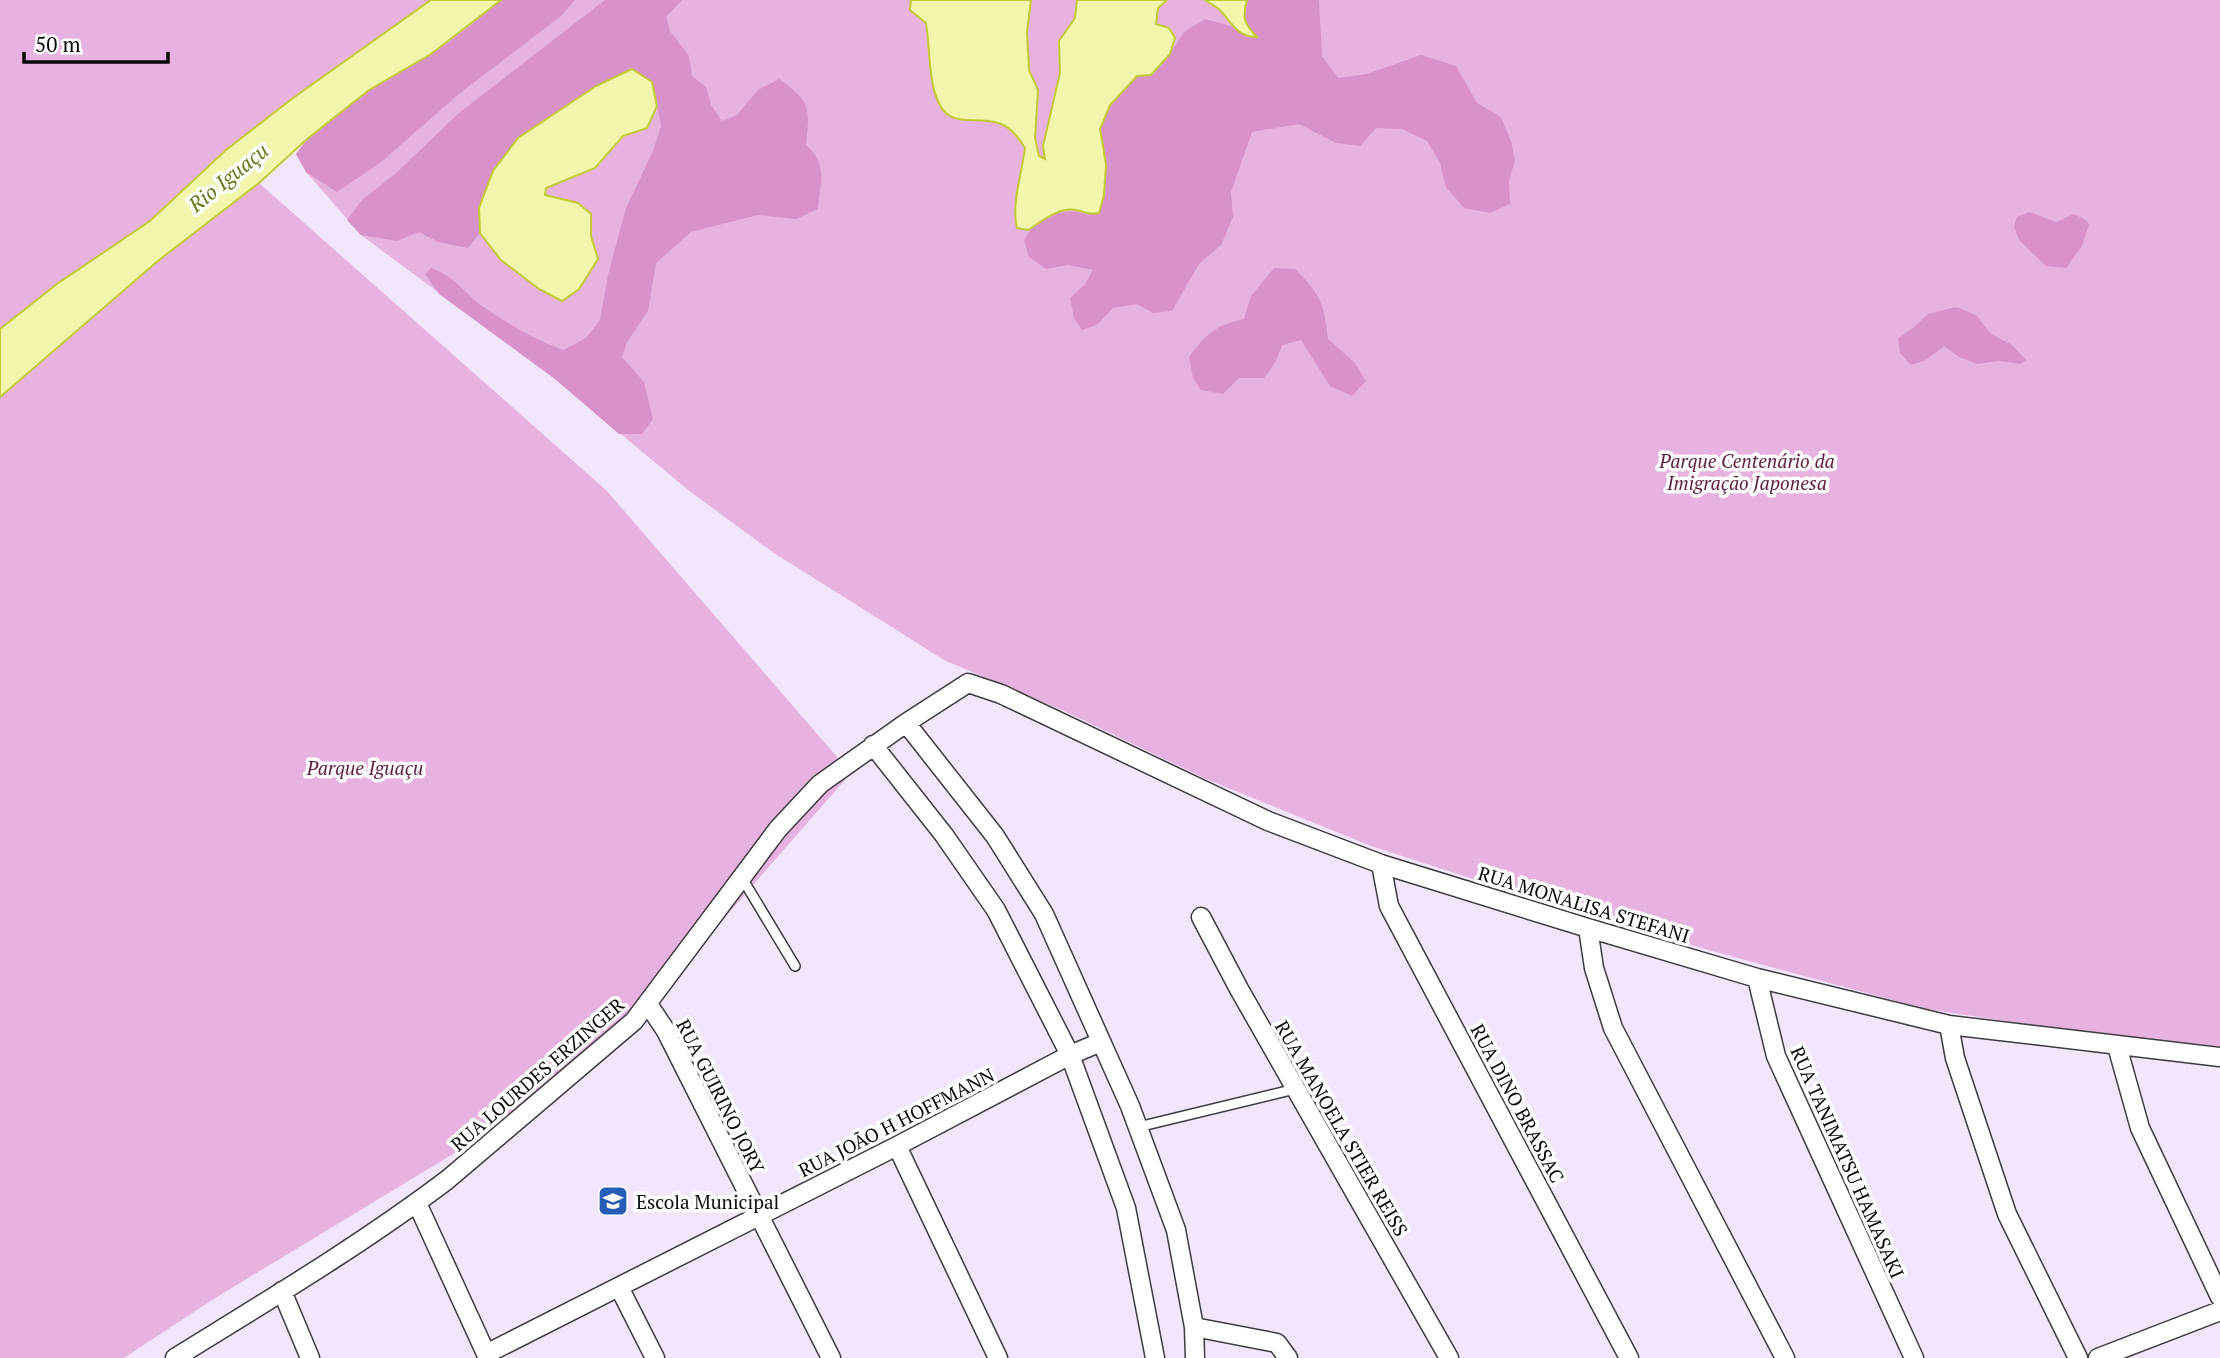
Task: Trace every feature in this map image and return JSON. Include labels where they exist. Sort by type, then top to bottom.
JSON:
[{"type":"street","name":"RUA LOURDES ERZINGER","points":[[175,1358],[417,1203],[634,1021],[741,876],[778,829],[820,784],[873,745],[968,683]]},
{"type":"street","name":"RUA MONALISA STEFANI","points":[[968,683],[1014,700],[1268,821],[1381,863],[1588,929],[1757,978],[1949,1025],[2220,1057]]},
{"type":"street","points":[[906,723],[995,836],[1044,914],[1138,1127],[1176,1230],[1194,1327],[1195,1358]]},
{"type":"street","points":[[873,745],[944,835],[996,910],[1070,1055],[1126,1208],[1155,1358]]},
{"type":"street","name":"RUA DINO BRASSAC","points":[[1381,863],[1390,906],[1629,1358]]},
{"type":"street","name":"RUA MANOELA STIER REISS","points":[[1201,917],[1295,1089],[1449,1358]]},
{"type":"street","points":[[1588,929],[1594,968],[1613,1028],[1785,1358]]},
{"type":"street","name":"RUA TANIMATSU HAMASAKI","points":[[1757,978],[1776,1056],[1914,1358]]},
{"type":"street","name":"RUA GUIRINO JORY","points":[[648,1004],[666,1031],[831,1358]]},
{"type":"street","points":[[1949,1025],[1955,1058],[2007,1214],[2078,1358]]},
{"type":"street","name":"RUA JOÃO H HOFFMANN","points":[[487,1356],[1070,1055],[1101,1042]]},
{"type":"street","points":[[2116,1046],[2140,1128],[2220,1297]]},
{"type":"street","points":[[897,1146],[998,1358]]},
{"type":"street","points":[[417,1203],[487,1356]]},
{"type":"street","points":[[619,1287],[655,1358]]},
{"type":"street","points":[[282,1291],[310,1358]]},
{"type":"street","points":[[2098,1358],[2220,1311]]},
{"type":"street","points":[[1194,1327],[1277,1343],[1288,1358]]},
{"type":"lane","points":[[741,876],[795,965]]},
{"type":"lane","points":[[1138,1127],[1295,1089]]},
{"type":"green space","points":[[0,0],[431,0],[293,98],[226,150],[150,221],[57,284],[0,329]]},
{"type":"green space","name":"Parque Centenário da Imigração Japonesa","points":[[501,0],[2220,0],[2220,1048],[2103,1036],[1926,1009],[1566,909],[1371,846],[1206,779],[1064,711],[944,660],[774,553],[688,490],[555,379],[361,235],[306,172],[296,154],[307,139],[431,54]]},
{"type":"green space","name":"Parque Iguaçu","points":[[259,183],[606,490],[851,773],[656,996],[524,1111],[212,1300],[124,1358],[0,1358],[0,397],[159,260]]},
{"type":"shaded area","points":[[501,0],[575,0],[561,16],[460,93],[380,163],[337,192],[306,172],[296,154],[324,124],[357,99],[448,43]]},
{"type":"shaded area","points":[[605,0],[682,0],[666,17],[670,31],[689,56],[692,76],[706,87],[711,105],[722,121],[737,115],[758,90],[779,79],[803,100],[806,106],[806,145],[818,160],[821,174],[818,209],[796,219],[758,215],[691,232],[656,263],[648,311],[627,342],[622,357],[644,382],[653,419],[642,434],[619,434],[555,379],[439,294],[425,274],[431,268],[440,272],[502,319],[563,350],[586,338],[600,320],[608,275],[626,208],[653,151],[661,126],[652,82],[479,208],[480,233],[468,248],[438,242],[419,232],[397,241],[361,235],[347,220],[362,200],[395,174],[459,113]]},
{"type":"shaded area","points":[[1247,0],[1319,0],[1322,56],[1338,78],[1367,74],[1421,55],[1456,66],[1477,103],[1501,117],[1511,141],[1515,160],[1509,181],[1510,204],[1490,213],[1464,208],[1446,187],[1440,163],[1427,141],[1402,129],[1376,128],[1360,146],[1336,143],[1299,124],[1252,132],[1231,192],[1233,217],[1221,245],[1199,264],[1172,311],[1153,313],[1137,304],[1113,308],[1097,325],[1082,330],[1074,318],[1070,298],[1085,284],[1093,270],[1068,265],[1046,269],[1029,257],[1024,241],[1035,225],[1051,215],[1070,212],[1089,215],[1106,165],[1100,129],[1110,105],[1137,76],[1170,54],[1184,32],[1205,19],[1231,26],[1246,37],[1256,36],[1246,20]]},
{"type":"shaded area","points":[[2029,212],[2056,222],[2074,214],[2086,220],[2089,225],[2082,246],[2066,268],[2046,266],[2019,240],[2014,226],[2017,217]]},
{"type":"shaded area","points":[[1274,268],[1295,269],[1316,293],[1323,308],[1328,339],[1354,362],[1366,381],[1352,396],[1330,386],[1301,340],[1282,345],[1275,363],[1264,378],[1239,378],[1223,394],[1201,390],[1193,378],[1189,357],[1212,332],[1226,324],[1244,319],[1251,296]]},
{"type":"shaded area","points":[[1956,307],[1976,315],[1991,334],[2012,345],[2026,360],[2021,364],[1999,361],[1977,364],[1959,357],[1944,346],[1926,360],[1911,365],[1900,353],[1898,338],[1928,314]]},
{"type":"water","name":"Rio Iguaçu","points":[[431,0],[501,0],[431,54],[369,90],[307,139],[259,183],[159,260],[0,397],[0,329],[57,284],[150,221],[226,150],[293,98]]},
{"type":"water","points":[[911,0],[1031,0],[1027,32],[1029,70],[1038,90],[1035,138],[1039,156],[1045,159],[1043,146],[1060,73],[1059,41],[1075,18],[1077,0],[1167,0],[1158,8],[1156,24],[1169,28],[1175,38],[1170,54],[1151,75],[1137,76],[1110,105],[1100,129],[1106,164],[1104,195],[1099,213],[1063,211],[1028,230],[1017,228],[1016,199],[1025,148],[1014,133],[1002,125],[988,121],[961,120],[946,113],[933,85],[926,23],[910,10]]},
{"type":"water","points":[[1205,0],[1247,0],[1245,20],[1257,37],[1244,35],[1220,10]]},
{"type":"water","points":[[632,69],[652,82],[657,106],[647,128],[623,136],[595,168],[546,188],[545,195],[578,203],[591,214],[591,236],[598,259],[579,289],[562,301],[539,289],[501,260],[480,233],[479,208],[493,171],[518,138],[596,86]]},
{"type":"place","name":"Escola Municipal","points":[[613,1201]]}]
